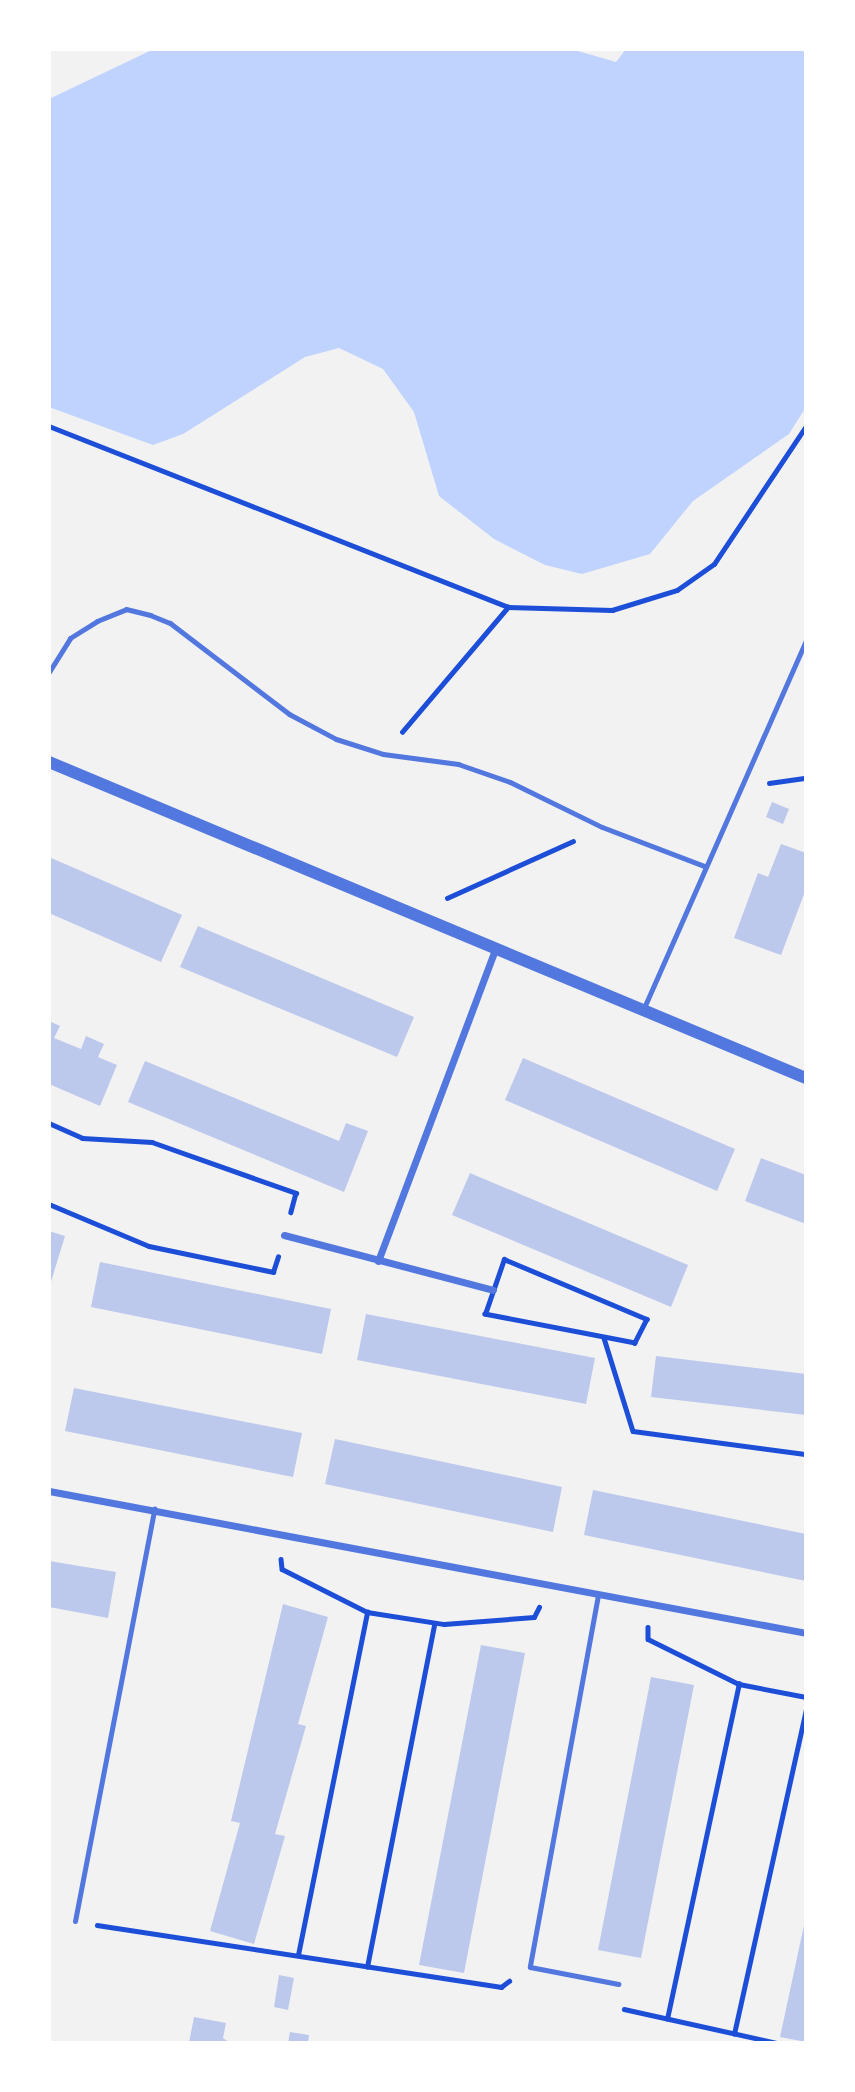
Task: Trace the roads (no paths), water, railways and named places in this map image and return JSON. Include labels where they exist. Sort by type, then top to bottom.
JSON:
[{"type":"street","points":[[49,762],[494,952],[806,1078]]},
{"type":"street","points":[[378,1261],[494,952]]},
{"type":"street","points":[[284,1235],[493,1290]]},
{"type":"street","points":[[49,1491],[806,1633]]},
{"type":"lane","points":[[49,672],[70,638],[126,609],[170,623],[289,714],[383,754],[458,764],[556,802],[602,827],[704,866]]},
{"type":"lane","points":[[642,1013],[704,866],[806,640]]},
{"type":"lane","points":[[75,1921],[154,1509]]},
{"type":"lane","points":[[598,1595],[530,1967],[618,1984]]},
{"type":"water","points":[[154,49],[571,49],[616,62],[626,49],[799,49],[806,53],[806,407],[789,434],[693,501],[650,554],[582,574],[545,565],[494,539],[439,496],[414,412],[383,369],[339,348],[305,357],[183,434],[153,445],[49,407],[49,99]]}]
